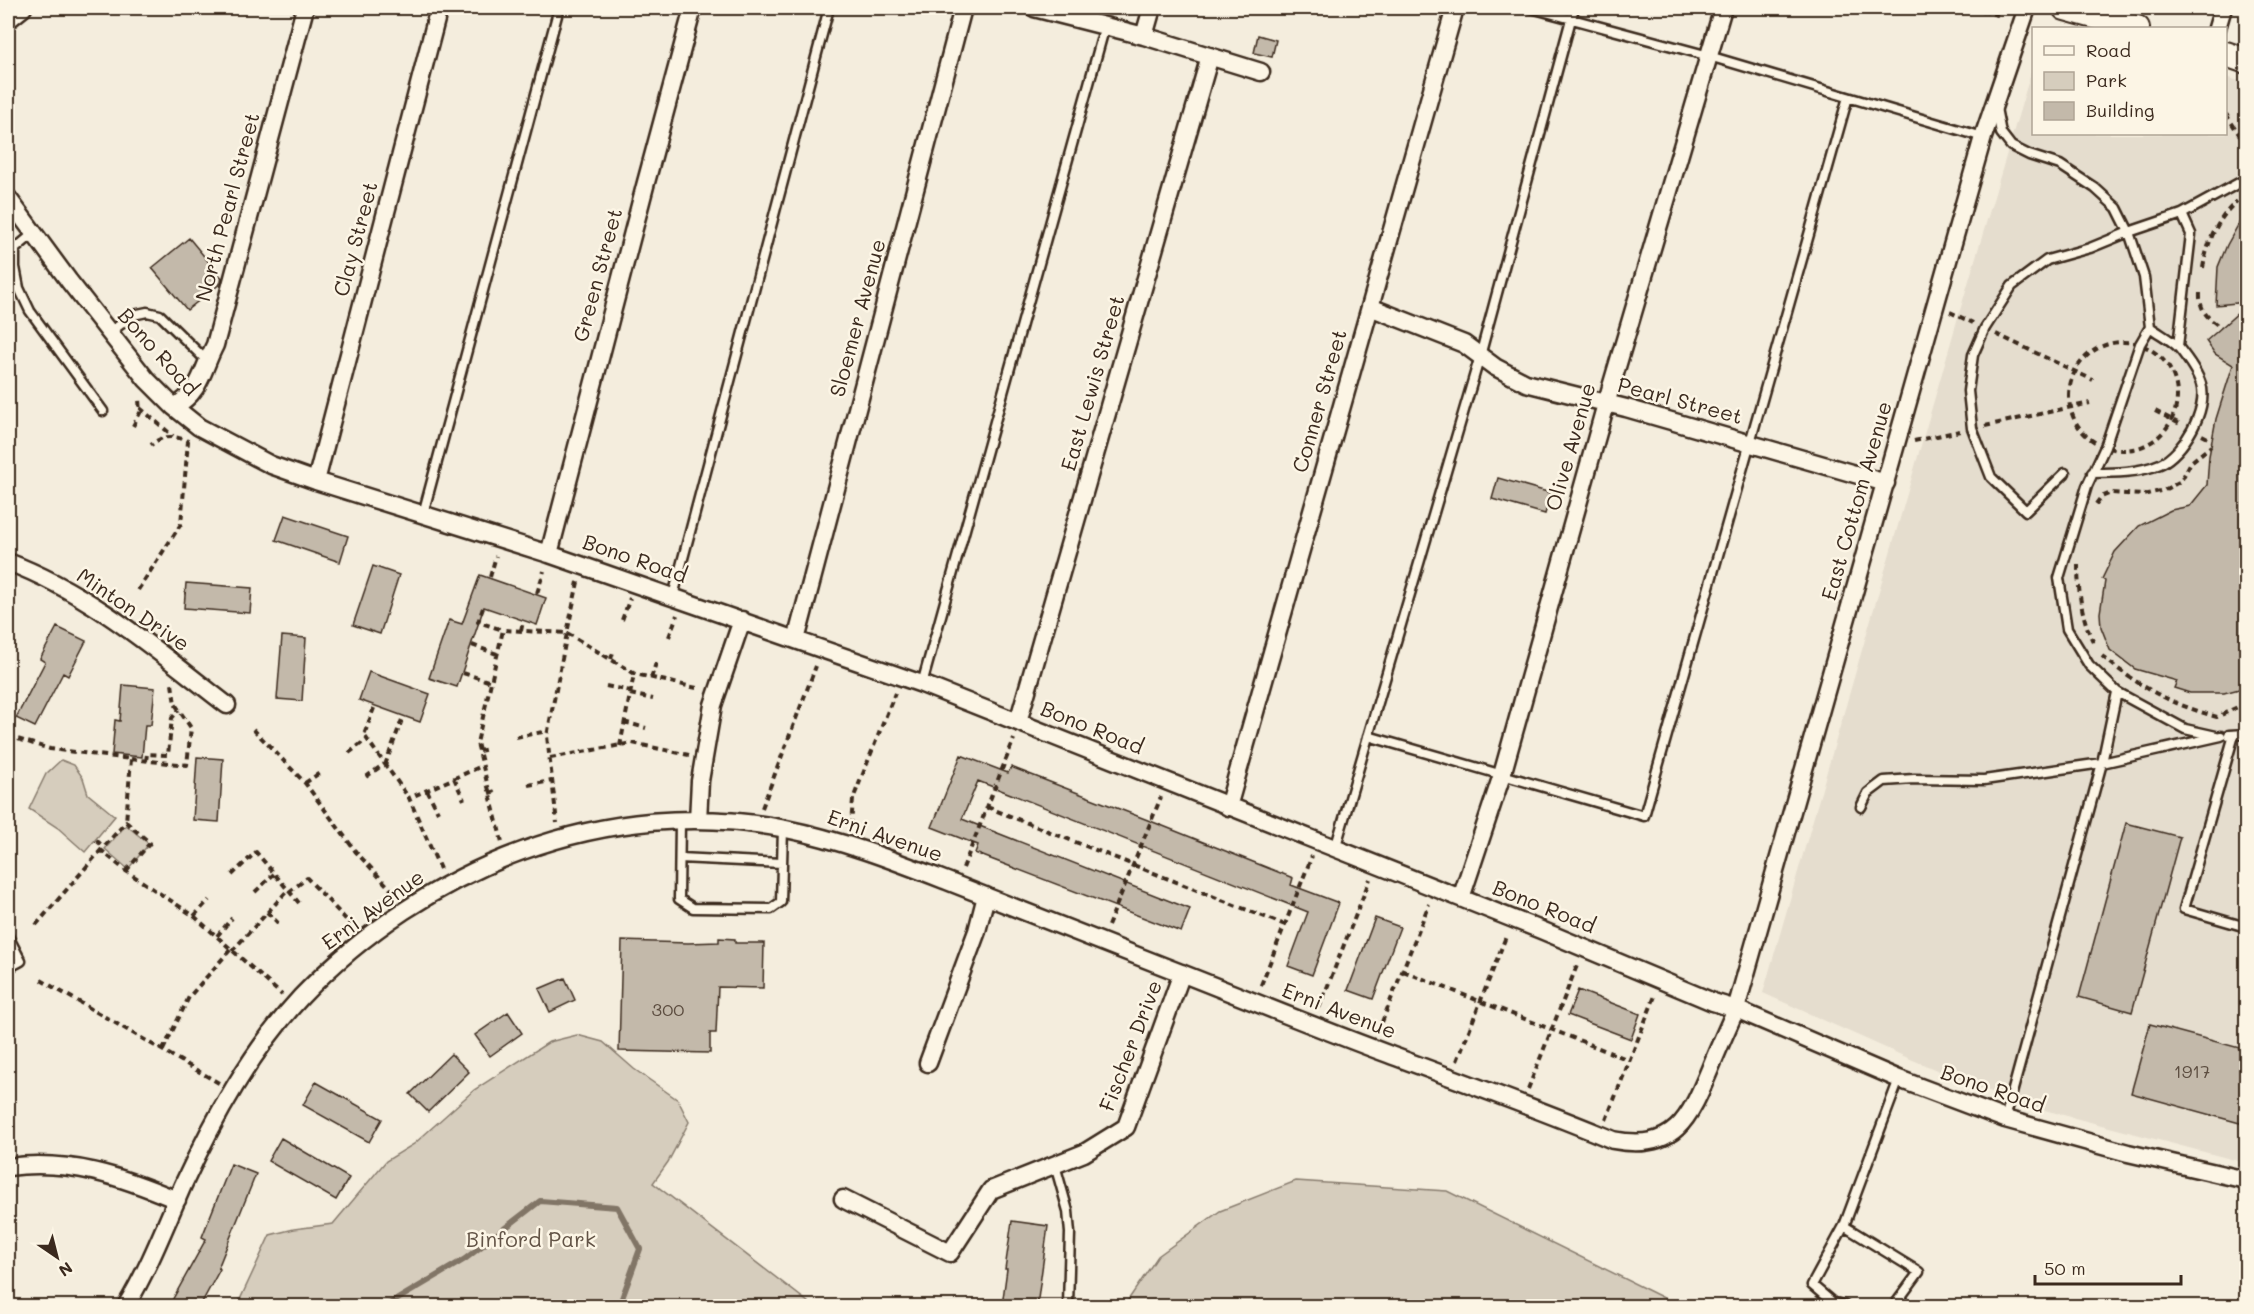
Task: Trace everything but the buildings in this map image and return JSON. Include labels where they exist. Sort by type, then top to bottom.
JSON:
[{"type":"main road","points":[[2065,8],[2133,27]]},
{"type":"main road","points":[[2227,54],[2247,61]]},
{"type":"street","points":[[8,20],[23,8]]},
{"type":"street","name":"North Pearl Street","points":[[174,407],[188,399],[197,386],[215,345],[305,8]]},
{"type":"street","name":"Clay Street","points":[[316,481],[439,8]]},
{"type":"street","name":"Green Street","points":[[549,554],[693,8]]},
{"type":"street","name":"Sloemer Avenue","points":[[796,640],[963,8]]},
{"type":"street","points":[[1034,8],[1144,36],[1261,72]]},
{"type":"street","points":[[1144,36],[1152,8]]},
{"type":"street","name":"Conner Street","points":[[1228,807],[1455,8]]},
{"type":"street","name":"Olive Avenue","points":[[1461,898],[1502,775],[1606,405],[1723,8]]},
{"type":"street","name":"East Cottom Avenue","points":[[1736,1009],[1983,137],[2027,8]]},
{"type":"street","points":[[2217,27],[2223,8]]},
{"type":"street","name":"East Lewis Street","points":[[1018,722],[1210,56]]},
{"type":"street","name":"Bono Road","points":[[8,198],[146,379],[174,407],[213,436],[271,465],[549,554],[922,684],[1461,898],[1713,1002],[1736,1009],[1899,1079],[2005,1119],[2099,1145],[2247,1180]]},
{"type":"street","name":"Pearl Street","points":[[1370,307],[1464,344],[1495,367],[1527,383],[1886,483]]},
{"type":"street","name":"Minton Drive","points":[[8,562],[88,602],[136,635],[227,705]]},
{"type":"street","points":[[698,820],[700,781],[713,705],[742,620]]},
{"type":"street","name":"Erni Avenue","points":[[126,1306],[137,1289],[212,1128],[244,1070],[270,1034],[331,968],[382,925],[428,895],[477,869],[558,838],[631,823],[728,820],[783,828],[832,840],[986,896],[1613,1140],[1628,1142],[1659,1139],[1674,1131],[1685,1120],[1695,1106],[1736,1009]]},
{"type":"street","points":[[928,1063],[977,931],[986,896]]},
{"type":"street","name":"Fischer Drive","points":[[843,1199],[950,1254],[992,1190],[1084,1154],[1126,1126],[1182,973]]},
{"type":"street","points":[[8,1167],[50,1164],[85,1169],[138,1184],[177,1200]]},
{"type":"lane","points":[[423,514],[559,8]]},
{"type":"lane","points":[[673,596],[830,8]]},
{"type":"lane","points":[[1531,8],[1709,56],[1983,137]]},
{"type":"lane","points":[[1335,849],[1479,356],[1574,8]]},
{"type":"lane","points":[[922,684],[1105,26]]},
{"type":"lane","points":[[1368,736],[1644,816],[1848,97]]},
{"type":"lane","points":[[1995,105],[2001,133],[2011,146],[2060,165],[2095,188],[2117,208],[2129,232],[2144,277],[2150,327],[2140,344],[2105,447],[2092,473],[2058,578],[2067,629],[2089,665],[2117,692],[2185,729],[2221,736]]},
{"type":"lane","points":[[2065,473],[2026,511],[1991,477],[1972,428],[1968,391],[1973,355],[1985,328],[2012,286],[2047,260],[2090,248],[2182,214],[2247,179]]},
{"type":"lane","points":[[2178,346],[2191,234],[2182,214]]},
{"type":"lane","points":[[34,233],[11,246],[19,288],[30,312],[103,411]]},
{"type":"lane","points":[[109,333],[133,315],[147,312],[160,315],[207,361]]},
{"type":"lane","points":[[2092,473],[2122,473],[2160,464],[2177,452],[2187,438],[2201,407],[2201,385],[2191,364],[2178,346],[2150,327]]},
{"type":"lane","points":[[2005,1119],[2102,763],[2117,692]]},
{"type":"lane","points":[[1861,807],[1868,793],[1884,781],[1984,780],[2102,763],[2221,736],[2247,734]]},
{"type":"lane","points":[[2234,735],[2184,909],[2247,927]]},
{"type":"lane","points":[[680,820],[679,899],[693,908],[771,909],[781,902],[783,828]]},
{"type":"lane","points":[[680,858],[782,863]]},
{"type":"lane","points":[[8,936],[21,961],[8,968]]},
{"type":"lane","points":[[1845,1306],[1832,1302],[1812,1285],[1844,1226],[1899,1079]]},
{"type":"lane","points":[[1055,1165],[1068,1212],[1070,1233],[1068,1306]]},
{"type":"lane","points":[[1844,1226],[1919,1272],[1894,1306]]},
{"type":"path","points":[[1972,8],[2001,16]]},
{"type":"path","points":[[2227,115],[2247,145]]},
{"type":"path","points":[[2202,274],[2205,255],[2215,228],[2229,208],[2244,194]]},
{"type":"path","points":[[2200,283],[2199,303],[2208,319],[2221,327]]},
{"type":"path","points":[[1950,312],[2093,380]]},
{"type":"path","points":[[133,426],[138,418],[139,398]]},
{"type":"path","points":[[1912,442],[2090,402]]},
{"type":"path","points":[[138,590],[181,524],[188,441],[173,436],[140,408]]},
{"type":"path","points":[[151,445],[160,438],[173,436]]},
{"type":"path","points":[[2092,510],[2101,497],[2111,493],[2143,495],[2164,490],[2181,481],[2191,462],[2211,446]]},
{"type":"path","points":[[490,577],[496,555]]},
{"type":"path","points":[[2078,557],[2078,585],[2090,636],[2101,655],[2149,691],[2184,707],[2217,717],[2247,703]]},
{"type":"path","points":[[537,593],[544,570]]},
{"type":"path","points":[[557,824],[548,731],[578,581]]},
{"type":"path","points":[[622,620],[630,598]]},
{"type":"path","points":[[483,608],[478,621],[503,630],[567,633],[634,674],[709,690]]},
{"type":"path","points":[[669,637],[677,613]]},
{"type":"path","points":[[521,631],[523,621]]},
{"type":"path","points":[[502,843],[477,743],[503,630]]},
{"type":"path","points":[[472,645],[497,654]]},
{"type":"path","points":[[611,660],[614,649]]},
{"type":"path","points":[[762,808],[817,662]]},
{"type":"path","points":[[651,678],[656,663]]},
{"type":"path","points":[[463,674],[491,682]]},
{"type":"path","points":[[620,746],[634,674]]},
{"type":"path","points":[[8,736],[50,749],[187,765],[191,728],[179,710],[173,695],[171,677]]},
{"type":"path","points":[[606,686],[653,699]]},
{"type":"path","points":[[850,826],[853,799],[895,693]]},
{"type":"path","points":[[374,708],[364,735],[409,798],[441,872]]},
{"type":"path","points":[[146,761],[147,754],[168,755],[172,718],[179,710]]},
{"type":"path","points":[[366,777],[385,764],[403,717]]},
{"type":"path","points":[[624,722],[646,728]]},
{"type":"path","points":[[253,729],[305,783],[356,852],[398,897]]},
{"type":"path","points":[[516,737],[548,731]]},
{"type":"path","points":[[963,868],[1014,739]]},
{"type":"path","points":[[349,753],[367,740]]},
{"type":"path","points":[[550,758],[632,743],[696,756]]},
{"type":"path","points":[[479,751],[488,749]]},
{"type":"path","points":[[36,925],[126,822],[131,759]]},
{"type":"path","points":[[409,798],[482,766]]},
{"type":"path","points":[[305,783],[321,772]]},
{"type":"path","points":[[454,778],[465,800]]},
{"type":"path","points":[[528,785],[552,781]]},
{"type":"path","points":[[428,790],[438,812]]},
{"type":"path","points":[[489,793],[499,790]]},
{"type":"path","points":[[1108,926],[1161,797]]},
{"type":"path","points":[[987,807],[1285,925]]},
{"type":"path","points":[[126,822],[150,843],[126,871]]},
{"type":"path","points":[[96,840],[126,871],[194,916],[285,998]]},
{"type":"path","points":[[232,875],[256,852],[299,903]]},
{"type":"path","points":[[1261,985],[1312,855]]},
{"type":"path","points":[[255,892],[274,874]]},
{"type":"path","points":[[163,1050],[189,997],[267,912],[307,878],[356,929]]},
{"type":"path","points":[[1319,1008],[1371,879]]},
{"type":"path","points":[[194,916],[209,900]]},
{"type":"path","points":[[1378,1032],[1430,902]]},
{"type":"path","points":[[267,912],[278,923]]},
{"type":"path","points":[[217,936],[232,918]]},
{"type":"path","points":[[1456,1063],[1507,933]]},
{"type":"path","points":[[1527,1091],[1579,962]]},
{"type":"path","points":[[1403,971],[1629,1060]]},
{"type":"path","points":[[41,980],[222,1085]]},
{"type":"path","points":[[1605,1122],[1656,993]]},
{"type":"shaded area","points":[[2032,69],[2032,135],[2227,135],[2227,77],[2246,83],[2246,1163],[2033,1107],[1908,1058],[1763,993]]},
{"type":"green space","points":[[61,760],[74,765],[83,778],[88,794],[115,816],[85,852],[58,828],[29,809],[46,774]]},
{"type":"green space","points":[[126,825],[149,844],[128,869],[105,849]]},
{"type":"green space","name":"Binford Park","points":[[577,1035],[603,1042],[634,1069],[678,1100],[689,1122],[668,1162],[653,1183],[813,1306],[237,1306],[270,1235],[333,1224],[386,1161],[414,1144],[474,1090],[549,1042]]},
{"type":"green space","points":[[1296,1181],[1447,1191],[1680,1306],[1124,1306],[1158,1256],[1220,1211]]},
{"type":"waterway","points":[[386,1306],[465,1259],[540,1201],[617,1207],[640,1249],[621,1301],[615,1306]]}]
